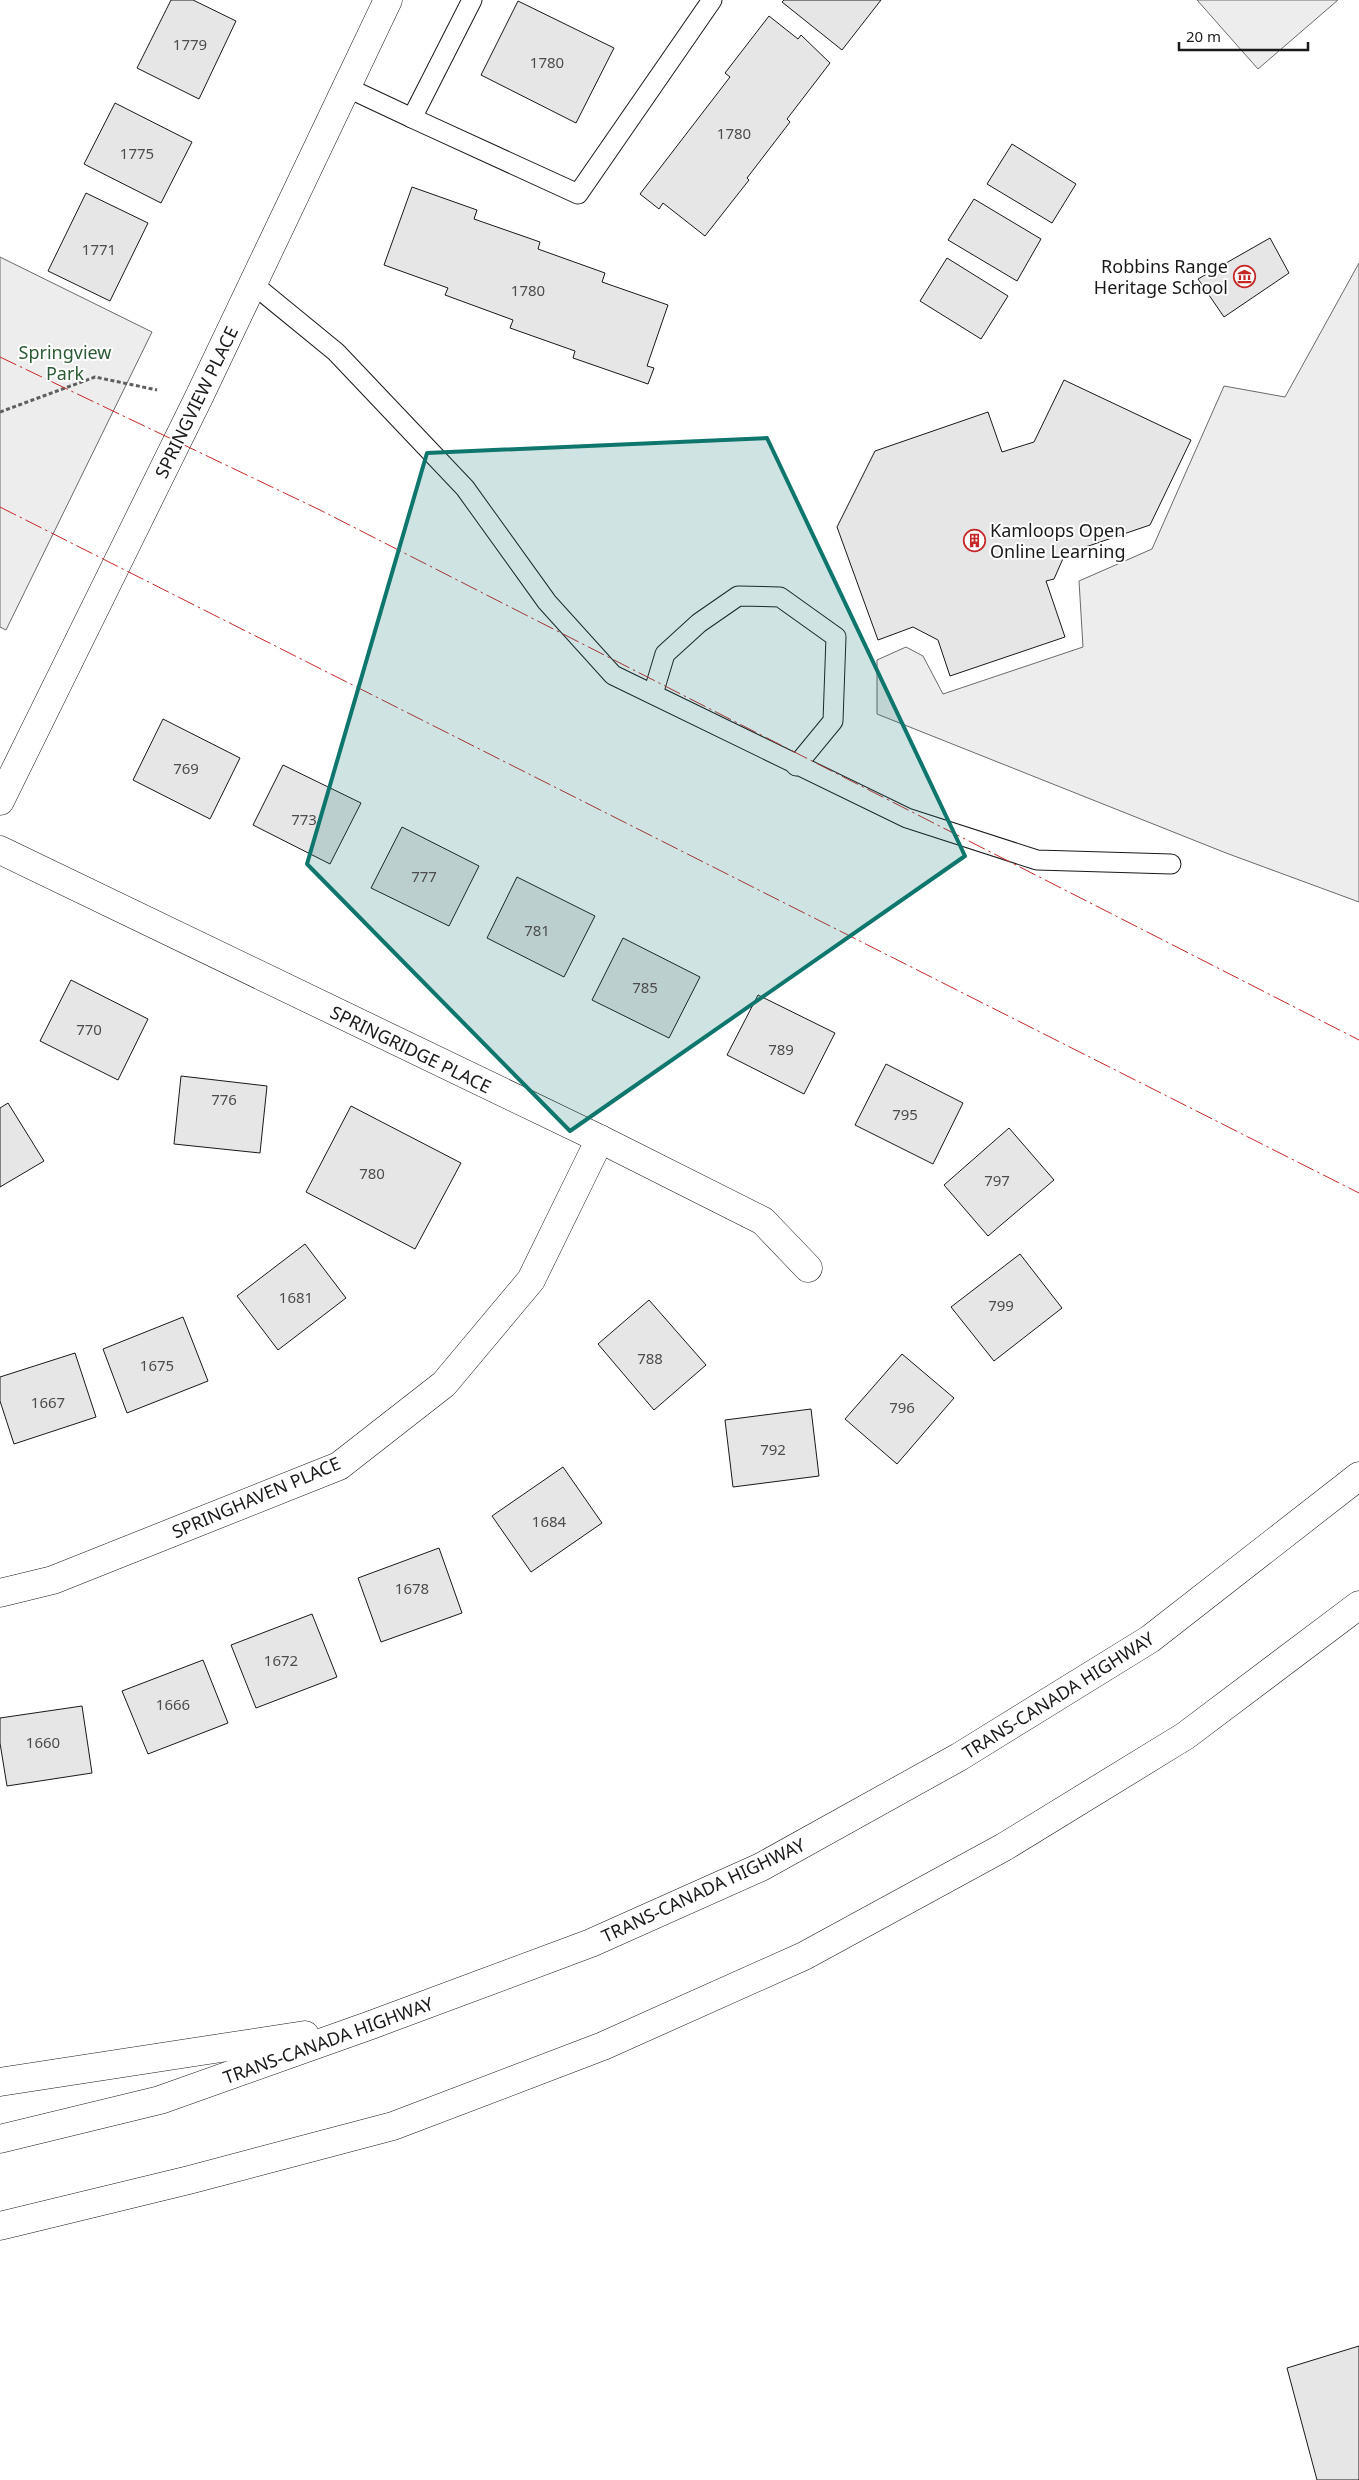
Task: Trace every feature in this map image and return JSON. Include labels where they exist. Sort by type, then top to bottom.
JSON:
[{"type":"main road","name":"SPRINGVIEW PLACE","points":[[0,801],[253,284],[388,0]]},
{"type":"main road","name":"SPRINGRIDGE PLACE","points":[[0,850],[600,1139],[762,1221],[808,1268]]},
{"type":"main road","name":"SPRINGHAVEN PLACE","points":[[0,1593],[54,1580],[339,1466],[444,1384],[531,1280],[600,1139]]},
{"type":"main road","name":"TRANS-CANADA HIGHWAY","points":[[0,2139],[160,2100],[371,2025],[590,1943],[761,1867],[942,1766],[1150,1639],[1359,1476]]},
{"type":"main road","points":[[0,2226],[189,2180],[393,2126],[603,2046],[795,1960],[1004,1847],[1185,1736],[1359,1605]]},
{"type":"main road","points":[[0,2082],[371,2025]]},
{"type":"lane","points":[[412,118],[472,0]]},
{"type":"lane","points":[[346,87],[578,194],[712,0]]},
{"type":"lane","points":[[253,284],[336,352],[465,488],[548,602],[613,675],[796,766],[906,818],[1037,860],[1171,864]]},
{"type":"lane","points":[[653,694],[665,654],[699,623],[738,596],[780,597],[836,636],[833,721],[796,766]]},
{"type":"path","points":[[0,412],[95,378],[157,390]]},
{"type":"highlighted area","points":[[767,438],[965,856],[570,1131],[307,864],[427,453]]},
{"type":"shaded area","points":[[1197,0],[1338,0],[1258,69]]},
{"type":"shaded area","name":"Springview Park","points":[[0,257],[152,332],[6,630],[0,627]]},
{"type":"shaded area","points":[[1359,263],[1359,902],[1226,853],[877,714],[877,660],[906,647],[923,656],[943,694],[1083,647],[1079,581],[1152,549],[1224,386],[1285,397]]},
{"type":"building","points":[[171,0],[193,0],[236,21],[199,99],[137,68]]},
{"type":"building","points":[[784,0],[881,0],[842,50],[782,2]]},
{"type":"building","points":[[518,1],[614,48],[576,123],[481,75]]},
{"type":"building","points":[[769,16],[798,39],[801,35],[830,63],[787,119],[790,122],[747,178],[749,180],[705,236],[663,203],[659,209],[640,194],[730,77],[725,73]]},
{"type":"building","points":[[115,103],[192,142],[161,203],[84,164]]},
{"type":"building","points":[[1012,144],[1076,184],[1052,223],[987,184]]},
{"type":"building","points":[[412,187],[477,210],[474,219],[540,242],[538,249],[605,273],[602,282],[668,305],[647,366],[654,368],[648,384],[573,358],[575,351],[510,328],[513,320],[445,295],[448,288],[384,265]]},
{"type":"building","points":[[86,193],[148,223],[110,301],[48,271]]},
{"type":"building","points":[[974,199],[1041,239],[1017,281],[948,240]]},
{"type":"building","name":"Robbins Range Heritage School","points":[[1270,238],[1289,273],[1224,317],[1198,279]]},
{"type":"building","points":[[947,258],[1008,296],[981,339],[920,301]]},
{"type":"building","name":"Kamloops Open Online Learning","points":[[1064,380],[1191,440],[1150,525],[1065,554],[1054,579],[1046,581],[1065,637],[950,676],[938,640],[913,627],[878,640],[837,527],[875,451],[988,412],[1002,452],[1034,442]]},
{"type":"building","points":[[163,719],[240,758],[210,819],[133,780]]},
{"type":"building","points":[[283,765],[361,803],[330,864],[253,825]]},
{"type":"building","points":[[402,827],[479,866],[449,926],[371,888]]},
{"type":"building","points":[[517,877],[595,916],[564,977],[487,938]]},
{"type":"building","points":[[623,938],[700,977],[669,1038],[592,1000]]},
{"type":"building","points":[[71,980],[148,1019],[118,1080],[40,1041]]},
{"type":"building","points":[[758,995],[835,1033],[804,1094],[727,1055]]},
{"type":"building","points":[[886,1064],[963,1103],[933,1164],[855,1125]]},
{"type":"building","points":[[181,1076],[267,1086],[260,1153],[174,1144]]},
{"type":"building","points":[[8,1103],[44,1161],[0,1187],[0,1108]]},
{"type":"building","points":[[351,1106],[461,1163],[415,1249],[306,1192]]},
{"type":"building","points":[[1009,1128],[1054,1180],[988,1236],[944,1185]]},
{"type":"building","points":[[305,1244],[346,1298],[278,1350],[237,1296]]},
{"type":"building","points":[[1020,1254],[1062,1308],[994,1361],[951,1307]]},
{"type":"building","points":[[649,1300],[706,1365],[654,1410],[598,1344]]},
{"type":"building","points":[[183,1317],[208,1381],[127,1413],[103,1349]]},
{"type":"building","points":[[75,1353],[96,1417],[14,1444],[0,1401],[0,1377]]},
{"type":"building","points":[[902,1354],[954,1398],[897,1464],[845,1419]]},
{"type":"building","points":[[811,1409],[819,1476],[733,1487],[725,1420]]},
{"type":"building","points":[[563,1467],[602,1523],[531,1572],[492,1516]]},
{"type":"building","points":[[439,1548],[462,1613],[381,1642],[358,1578]]},
{"type":"building","points":[[312,1614],[337,1677],[256,1708],[231,1645]]},
{"type":"building","points":[[203,1660],[228,1723],[148,1754],[122,1691]]},
{"type":"building","points":[[82,1706],[92,1773],[7,1786],[0,1743],[0,1718]]},
{"type":"building","points":[[1359,2346],[1359,2480],[1317,2480],[1287,2368]]},
{"type":"power","points":[[0,357],[320,510],[1359,1040]]},
{"type":"power","points":[[0,507],[1359,1193]]},
{"type":"place","name":"Robbins Range Heritage School","points":[[1244,276]]},
{"type":"place","name":"Kamloops Open Online Learning","points":[[974,540]]}]
